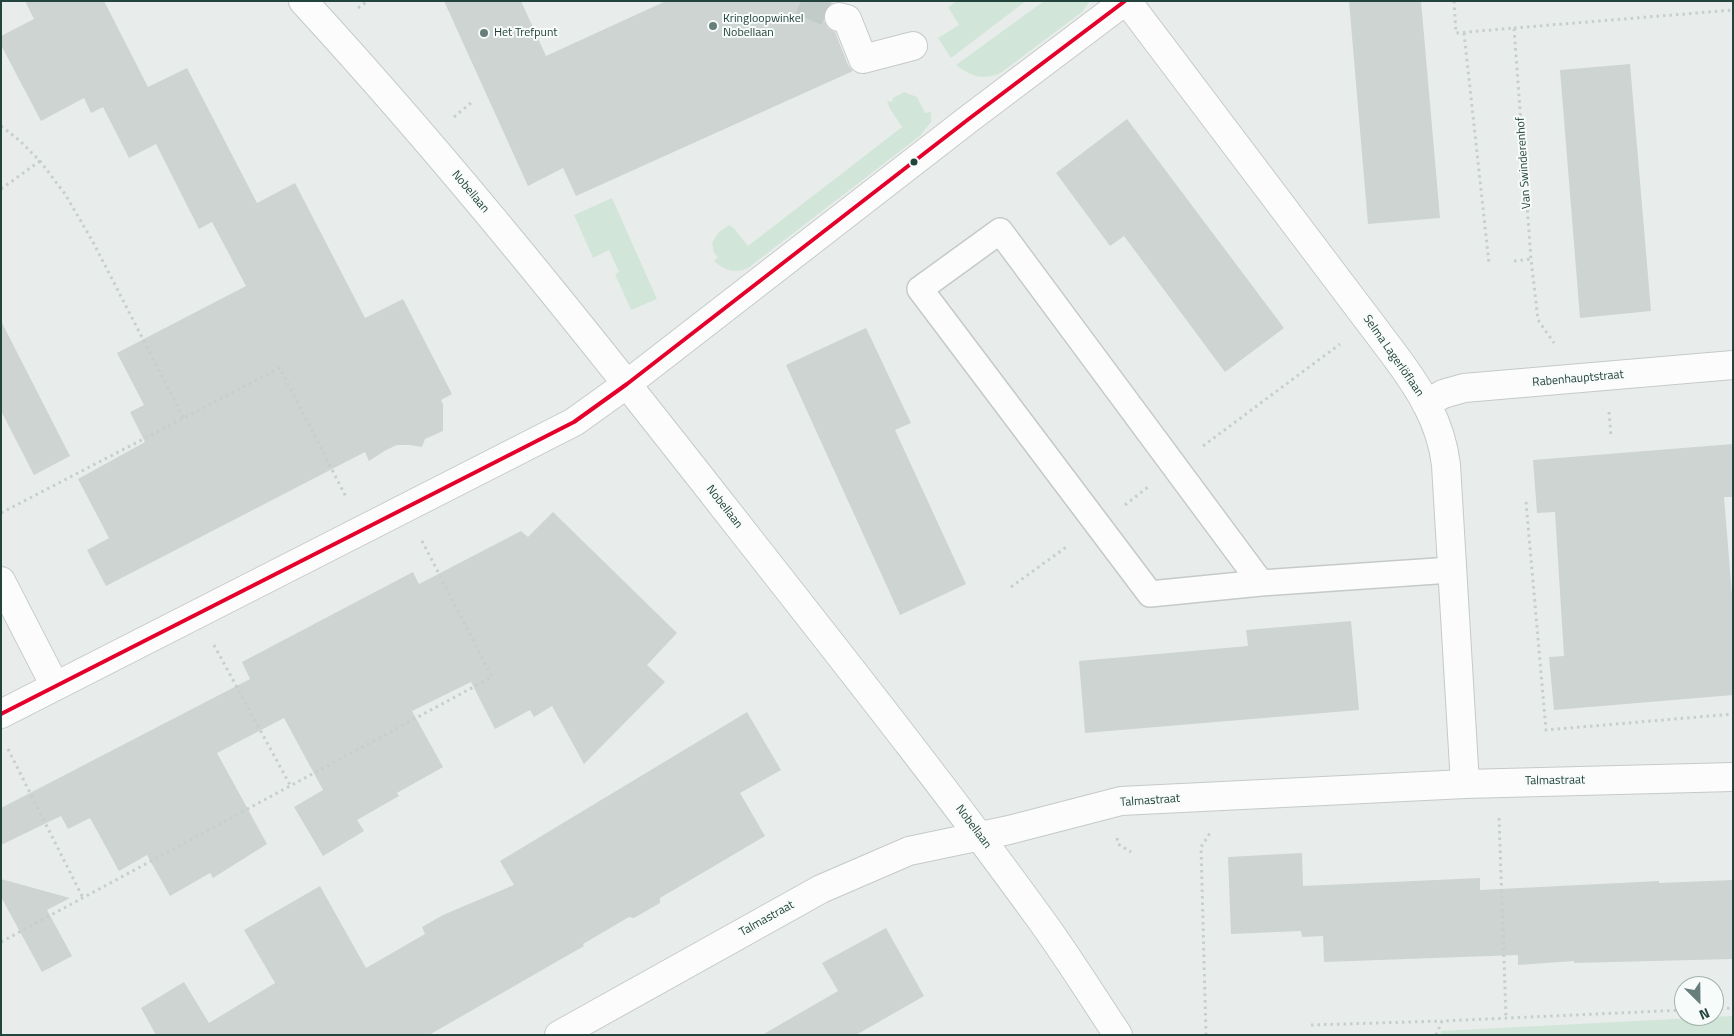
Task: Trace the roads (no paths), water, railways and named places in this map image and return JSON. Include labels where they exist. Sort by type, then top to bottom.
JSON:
[{"type":"street","name":"Nobellaan","points":[[303,1],[437,153],[627,384],[980,836],[1043,923],[1118,1035]]},
{"type":"street","points":[[1,714],[574,422],[627,384],[954,130],[1126,1]]},
{"type":"street","name":"Selma Lagerlöflaan","points":[[1126,1],[1394,352],[1412,378],[1439,430],[1444,448],[1465,784]]},
{"type":"street","points":[[839,16],[847,19],[863,59],[913,46]]},
{"type":"street","name":"Rabenhauptstraat","points":[[1426,404],[1444,394],[1464,388],[1733,365]]},
{"type":"street","points":[[1,581],[55,686]]},
{"type":"street","name":"Talmastraat","points":[[559,1035],[821,889],[909,851],[980,836],[1121,801],[1465,784],[1733,777]]},
{"type":"lane","points":[[1261,583],[1000,231],[920,289],[1150,594],[1261,583],[1452,570]]},
{"type":"tunnel","points":[[801,1],[839,17]]},
{"type":"place","name":"Kringloopwinkel Nobellaan","points":[[713,26]]},
{"type":"place","name":"Het Trefpunt","points":[[484,33]]}]
